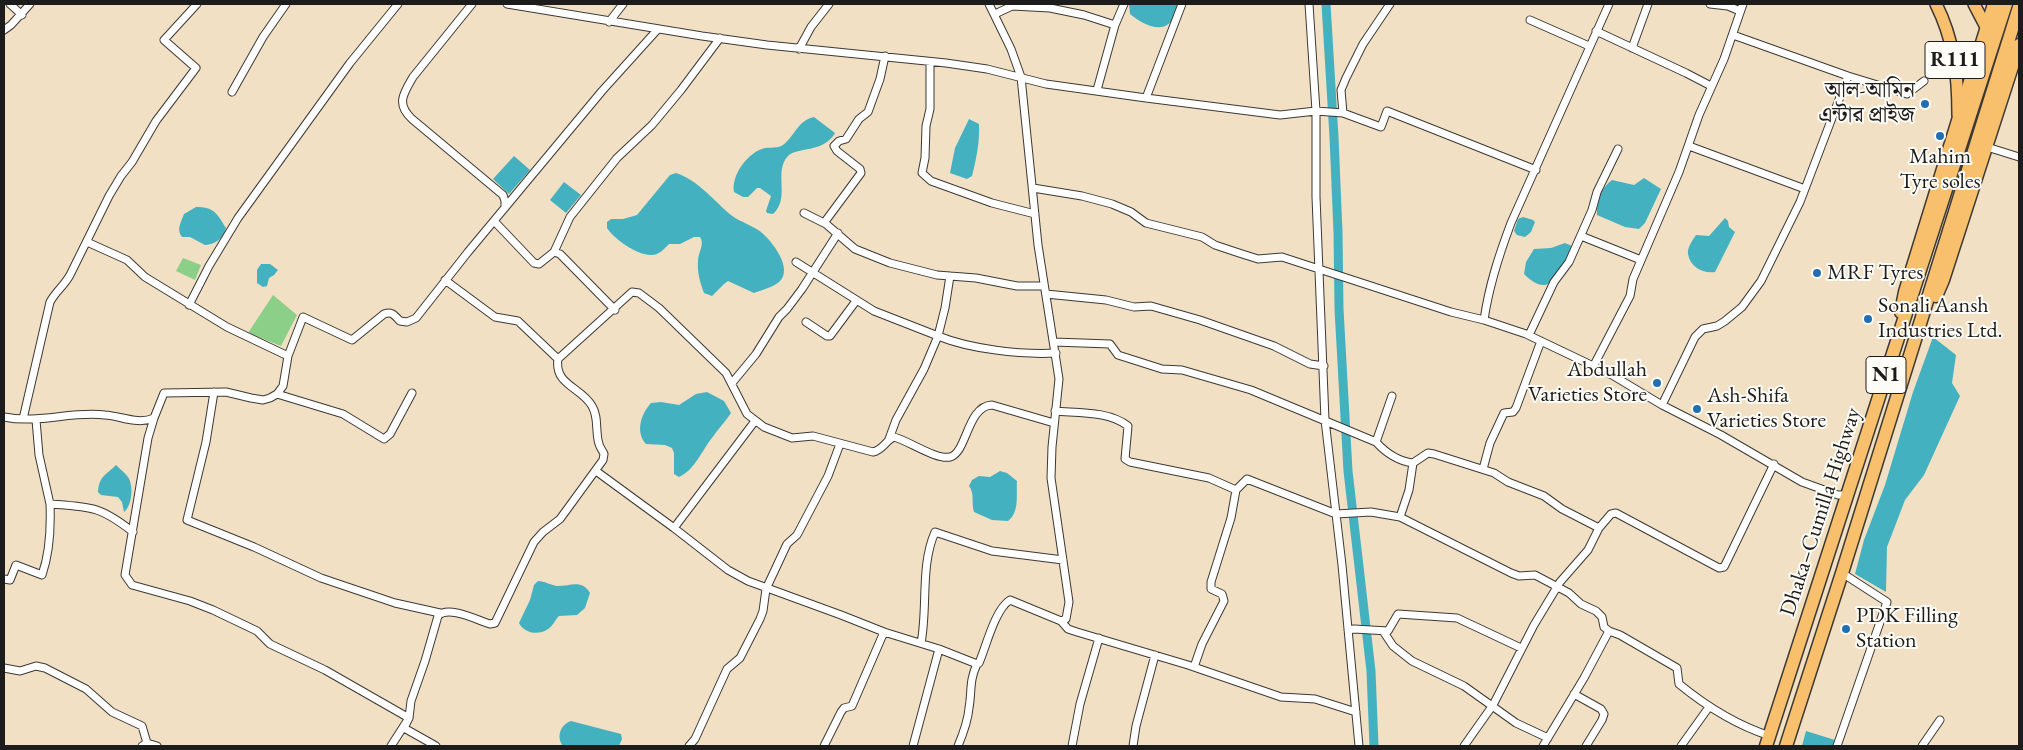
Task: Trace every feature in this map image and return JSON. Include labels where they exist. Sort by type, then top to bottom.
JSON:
[{"type":"highway","points":[[1899,334],[1905,292],[1994,4]]},
{"type":"highway","name":"Dhaka–Cumilla Highway","points":[[1768,741],[1899,334],[1912,301],[2006,4]]},
{"type":"highway","name":"Dhaka–Cumilla Highway","points":[[1786,746],[2019,7]]},
{"type":"highway","points":[[1917,335],[1943,280],[2016,60],[2019,45]]},
{"type":"main road","name":"R111","points":[[1936,4],[1948,32],[1955,59],[1958,119]]},
{"type":"main road","name":"R111","points":[[1974,4],[1986,27]]},
{"type":"street","points":[[10,4],[22,15]]},
{"type":"street","points":[[4,30],[22,15],[30,4]]},
{"type":"street","points":[[23,419],[50,302],[58,289],[65,284],[121,176],[132,162],[156,121],[196,68],[164,40],[197,4]]},
{"type":"street","points":[[232,92],[263,37],[286,4]]},
{"type":"street","points":[[190,305],[209,266],[238,218],[350,63],[398,4]]},
{"type":"street","points":[[472,4],[413,77],[406,89],[402,105],[404,112],[502,196],[505,201],[505,207]]},
{"type":"street","points":[[507,4],[609,22],[799,49],[885,56],[987,69],[1021,76],[1046,84],[1280,115],[1319,111],[1342,113],[1381,127],[1387,111],[1536,170]]},
{"type":"street","points":[[609,22],[623,4]]},
{"type":"street","points":[[799,49],[811,27],[829,4]]},
{"type":"street","points":[[989,4],[1011,49],[1021,76],[1044,286],[1056,353],[1059,379],[1054,422],[1051,478],[1069,602],[1066,619],[1061,621]]},
{"type":"street","points":[[1097,90],[1124,4]]},
{"type":"street","points":[[1146,98],[1182,4]]},
{"type":"street","points":[[1308,4],[1319,111],[1316,197],[1326,420],[1351,630],[1359,746]]},
{"type":"street","points":[[1342,113],[1341,90],[1346,78],[1363,44],[1390,4]]},
{"type":"street","points":[[1484,320],[1488,291],[1497,258],[1609,4]]},
{"type":"street","points":[[1632,48],[1648,4]]},
{"type":"street","points":[[1594,366],[1630,296],[1633,279],[1640,260],[1689,146],[1711,86],[1724,59],[1741,7],[1710,4]]},
{"type":"street","points":[[995,14],[1012,6],[1050,8],[1084,15],[1116,25]]},
{"type":"street","points":[[1530,20],[1589,46]]},
{"type":"street","points":[[408,718],[325,670],[270,644],[257,631],[190,601],[132,585],[126,575],[148,438],[154,418],[164,394],[226,392],[263,400],[277,394],[285,380],[288,356],[303,317],[352,340],[389,312],[394,314],[400,321],[407,322],[416,318],[445,280],[495,222],[505,207],[658,29]]},
{"type":"street","points":[[1596,31],[1711,86]]},
{"type":"street","points":[[1732,35],[1848,76],[1907,94],[1924,82]]},
{"type":"street","points":[[495,222],[534,263],[540,264],[554,252],[570,218],[617,158],[652,125],[720,38]]},
{"type":"street","points":[[824,223],[861,173],[860,168],[837,151],[834,146],[839,141],[846,139],[859,119],[868,112],[880,79],[885,56]]},
{"type":"street","points":[[930,62],[930,109],[925,137],[925,158],[922,172],[924,176],[930,181],[992,203],[1035,214]]},
{"type":"street","points":[[1662,405],[1695,337],[1703,329],[1717,326],[1725,321],[1742,307],[1752,295],[1805,189],[1848,76]]},
{"type":"street","points":[[1689,146],[1805,189]]},
{"type":"street","points":[[1987,147],[2019,157]]},
{"type":"street","points":[[1529,335],[1554,282],[1569,262],[1592,210],[1597,192],[1618,149]]},
{"type":"street","points":[[1033,188],[1093,199],[1123,208],[1146,223],[1202,237],[1215,245],[1258,259],[1282,257],[1451,312],[1484,320],[1529,335],[1625,382],[1662,405],[1774,464],[1802,482],[1820,490],[1838,495],[1848,495]]},
{"type":"street","points":[[804,213],[824,223],[855,249],[878,259],[937,275],[976,278],[1017,286],[1044,286]]},
{"type":"street","points":[[732,384],[756,354],[779,317],[787,309],[838,234]]},
{"type":"street","points":[[1580,236],[1640,260]]},
{"type":"street","points":[[87,242],[127,260],[144,277],[227,328],[288,356]]},
{"type":"street","points":[[554,252],[560,254],[572,265],[615,310]]},
{"type":"street","points":[[796,262],[856,301],[888,318],[938,336],[980,348],[1030,353],[1056,353]]},
{"type":"street","points":[[214,392],[206,442],[187,520],[254,547],[320,578],[395,603],[440,613],[455,613],[490,624],[495,623],[534,542],[543,532],[560,519],[603,460],[604,454],[599,445],[593,407],[586,398],[568,385],[557,367],[558,358],[615,310],[632,292],[639,293],[659,308],[726,373],[747,414],[764,427],[788,436],[799,438],[813,436],[873,452],[879,451],[890,439],[896,420],[924,369],[938,336],[950,276]]},
{"type":"street","points":[[445,280],[495,317],[518,321],[558,358]]},
{"type":"street","points":[[1046,294],[1106,300],[1134,307],[1151,306],[1200,320],[1274,346],[1310,364],[1324,366]]},
{"type":"street","points":[[806,322],[830,336],[856,301]]},
{"type":"street","points":[[1483,469],[1490,443],[1504,413],[1514,412],[1516,408],[1541,341]]},
{"type":"street","points":[[1054,342],[1110,344],[1118,355],[1162,369],[1182,370],[1251,390],[1376,442],[1387,454],[1413,463]]},
{"type":"street","points":[[277,394],[343,414],[384,439],[390,434],[412,393]]},
{"type":"street","points":[[1376,442],[1392,396]]},
{"type":"street","points":[[890,439],[894,437],[934,454],[950,457],[955,454],[973,420],[985,405],[992,405],[1054,422]]},
{"type":"street","points":[[1055,411],[1105,416],[1124,422],[1128,426],[1126,458],[1130,462],[1209,478],[1236,490]]},
{"type":"street","points":[[4,417],[36,420],[91,414],[137,421],[148,421],[154,418]]},
{"type":"street","points":[[4,580],[10,580],[16,565],[42,575],[46,563],[50,540],[50,504],[40,455],[36,420]]},
{"type":"street","points":[[674,528],[755,421]]},
{"type":"street","points":[[689,746],[698,732],[728,669],[740,658],[760,619],[766,589],[787,544],[797,535],[824,483],[840,444]]},
{"type":"street","points":[[1400,518],[1409,490],[1413,463],[1428,453],[1483,469],[1544,496],[1562,509],[1599,528]]},
{"type":"street","points":[[1464,746],[1493,705],[1521,648],[1557,588],[1588,550],[1599,528],[1610,514],[1616,513],[1713,566],[1724,567],[1774,464]]},
{"type":"street","points":[[596,471],[728,570],[766,589],[841,614],[884,632],[977,664]]},
{"type":"street","points":[[1194,667],[1202,644],[1224,600],[1222,594],[1211,589],[1211,582],[1231,518],[1236,490],[1247,479],[1336,514],[1366,512],[1400,518],[1511,573],[1519,576],[1535,575],[1569,593],[1581,604],[1596,612],[1602,617],[1604,627],[1609,632],[1620,635],[1677,668],[1679,684],[1709,707],[1755,731],[1768,741]]},
{"type":"street","points":[[50,504],[99,509],[133,532]]},
{"type":"street","points":[[920,644],[924,622],[928,557],[935,532],[992,550],[1063,560]]},
{"type":"street","points":[[1837,746],[1887,602],[1842,573]]},
{"type":"street","points":[[958,746],[968,715],[970,684],[977,664],[1006,602],[1010,600],[1061,621],[1068,629],[1194,667],[1281,697],[1315,699],[1356,712]]},
{"type":"street","points":[[436,746],[404,728],[411,701],[426,661],[433,630],[440,613]]},
{"type":"street","points":[[1351,630],[1388,631],[1398,614],[1448,617],[1463,620],[1521,648]]},
{"type":"street","points":[[1383,631],[1393,646],[1412,661],[1443,675],[1493,705],[1516,722],[1548,738]]},
{"type":"street","points":[[824,746],[841,712],[844,708],[852,706],[884,632]]},
{"type":"street","points":[[1543,746],[1609,632]]},
{"type":"street","points":[[1072,746],[1078,712],[1099,638]]},
{"type":"street","points":[[913,746],[939,650]]},
{"type":"street","points":[[1133,746],[1136,726],[1155,655]]},
{"type":"street","points":[[4,668],[20,671],[36,666],[59,674],[86,689],[112,712],[142,726],[145,745],[157,746]]},
{"type":"street","points":[[1574,694],[1601,709],[1604,714],[1586,746]]},
{"type":"street","points":[[1680,746],[1709,707]]},
{"type":"street","points":[[391,746],[408,718]]},
{"type":"street","points":[[1922,746],[1940,720]]},
{"type":"green space","points":[[183,258],[201,265],[195,280],[176,271]]},
{"type":"green space","points":[[273,295],[297,315],[281,346],[248,333]]},
{"type":"water","points":[[1129,4],[1180,4],[1172,21],[1163,27],[1158,27],[1142,22],[1130,14]]},
{"type":"water","points":[[814,117],[835,133],[824,144],[797,151],[788,156],[782,170],[781,200],[773,214],[766,211],[771,196],[760,188],[757,188],[748,197],[743,197],[734,192],[735,179],[747,159],[759,150],[783,145],[804,121]]},
{"type":"water","points":[[969,119],[979,124],[979,131],[972,176],[967,179],[950,173],[955,148]]},
{"type":"water","points":[[514,156],[530,170],[509,194],[493,179]]},
{"type":"water","points":[[676,173],[691,180],[738,220],[766,236],[780,255],[783,263],[783,276],[779,282],[754,293],[728,281],[712,296],[704,293],[699,277],[698,261],[702,243],[700,237],[694,237],[680,244],[669,244],[655,255],[646,255],[633,250],[610,232],[607,228],[607,222],[611,219],[623,219],[637,215],[670,175]]},
{"type":"water","points":[[1644,178],[1661,189],[1645,223],[1639,229],[1625,227],[1597,215],[1600,195],[1612,180],[1634,185]]},
{"type":"water","points":[[564,182],[581,195],[566,213],[550,200]]},
{"type":"water","points":[[196,207],[207,208],[215,212],[226,228],[221,238],[216,242],[205,245],[190,237],[182,237],[180,234],[180,226],[184,214]]},
{"type":"water","points":[[1523,217],[1535,222],[1531,232],[1525,237],[1517,235],[1514,231],[1518,219]]},
{"type":"water","points":[[1725,218],[1728,221],[1729,227],[1735,232],[1715,272],[1702,271],[1691,263],[1688,254],[1689,246],[1696,235],[1709,236]]},
{"type":"water","points":[[1565,243],[1572,246],[1553,280],[1545,285],[1539,284],[1524,274],[1526,262],[1534,249],[1551,248]]},
{"type":"water","points":[[261,264],[270,264],[278,270],[269,278],[267,286],[263,287],[257,283],[257,270]]},
{"type":"water","points":[[1933,337],[1956,355],[1952,383],[1960,396],[1924,475],[1905,500],[1887,547],[1886,592],[1855,574],[1864,540],[1885,485],[1913,392]]},
{"type":"water","points":[[707,392],[724,401],[731,413],[690,470],[679,477],[674,474],[674,453],[672,448],[665,445],[646,444],[640,429],[642,418],[651,403],[661,402],[679,405],[696,394]]},
{"type":"water","points":[[116,465],[128,477],[131,485],[129,505],[124,512],[122,502],[118,497],[101,495],[98,492],[101,479]]},
{"type":"water","points":[[1000,471],[1007,473],[1017,481],[1016,508],[1008,521],[992,520],[974,512],[972,492],[969,486],[972,480],[979,476],[990,477]]},
{"type":"water","points":[[538,581],[557,586],[576,584],[583,586],[590,593],[585,608],[577,615],[559,616],[544,631],[536,633],[524,629],[519,623],[530,600],[534,585]]},
{"type":"water","points":[[571,721],[621,734],[622,739],[619,746],[563,746],[560,732],[564,725]]},
{"type":"water","points":[[1806,731],[1835,740],[1833,746],[1802,746]]},
{"type":"waterway","points":[[1326,4],[1334,137],[1339,309],[1348,471],[1371,671],[1374,746]]},
{"type":"place","name":"আল-আমিন এন্টার প্রাইজ","points":[[1925,104]]},
{"type":"place","name":"Mahim Tyre soles","points":[[1940,136]]},
{"type":"place","name":"MRF Tyres","points":[[1817,273]]},
{"type":"place","name":"Sonali Aansh Industries Ltd.","points":[[1868,319]]},
{"type":"place","name":"Abdullah Varieties Store","points":[[1657,383]]},
{"type":"place","name":"Ash-Shifa Varieties Store","points":[[1697,409]]},
{"type":"place","name":"PDK Filling Station","points":[[1846,629]]}]
